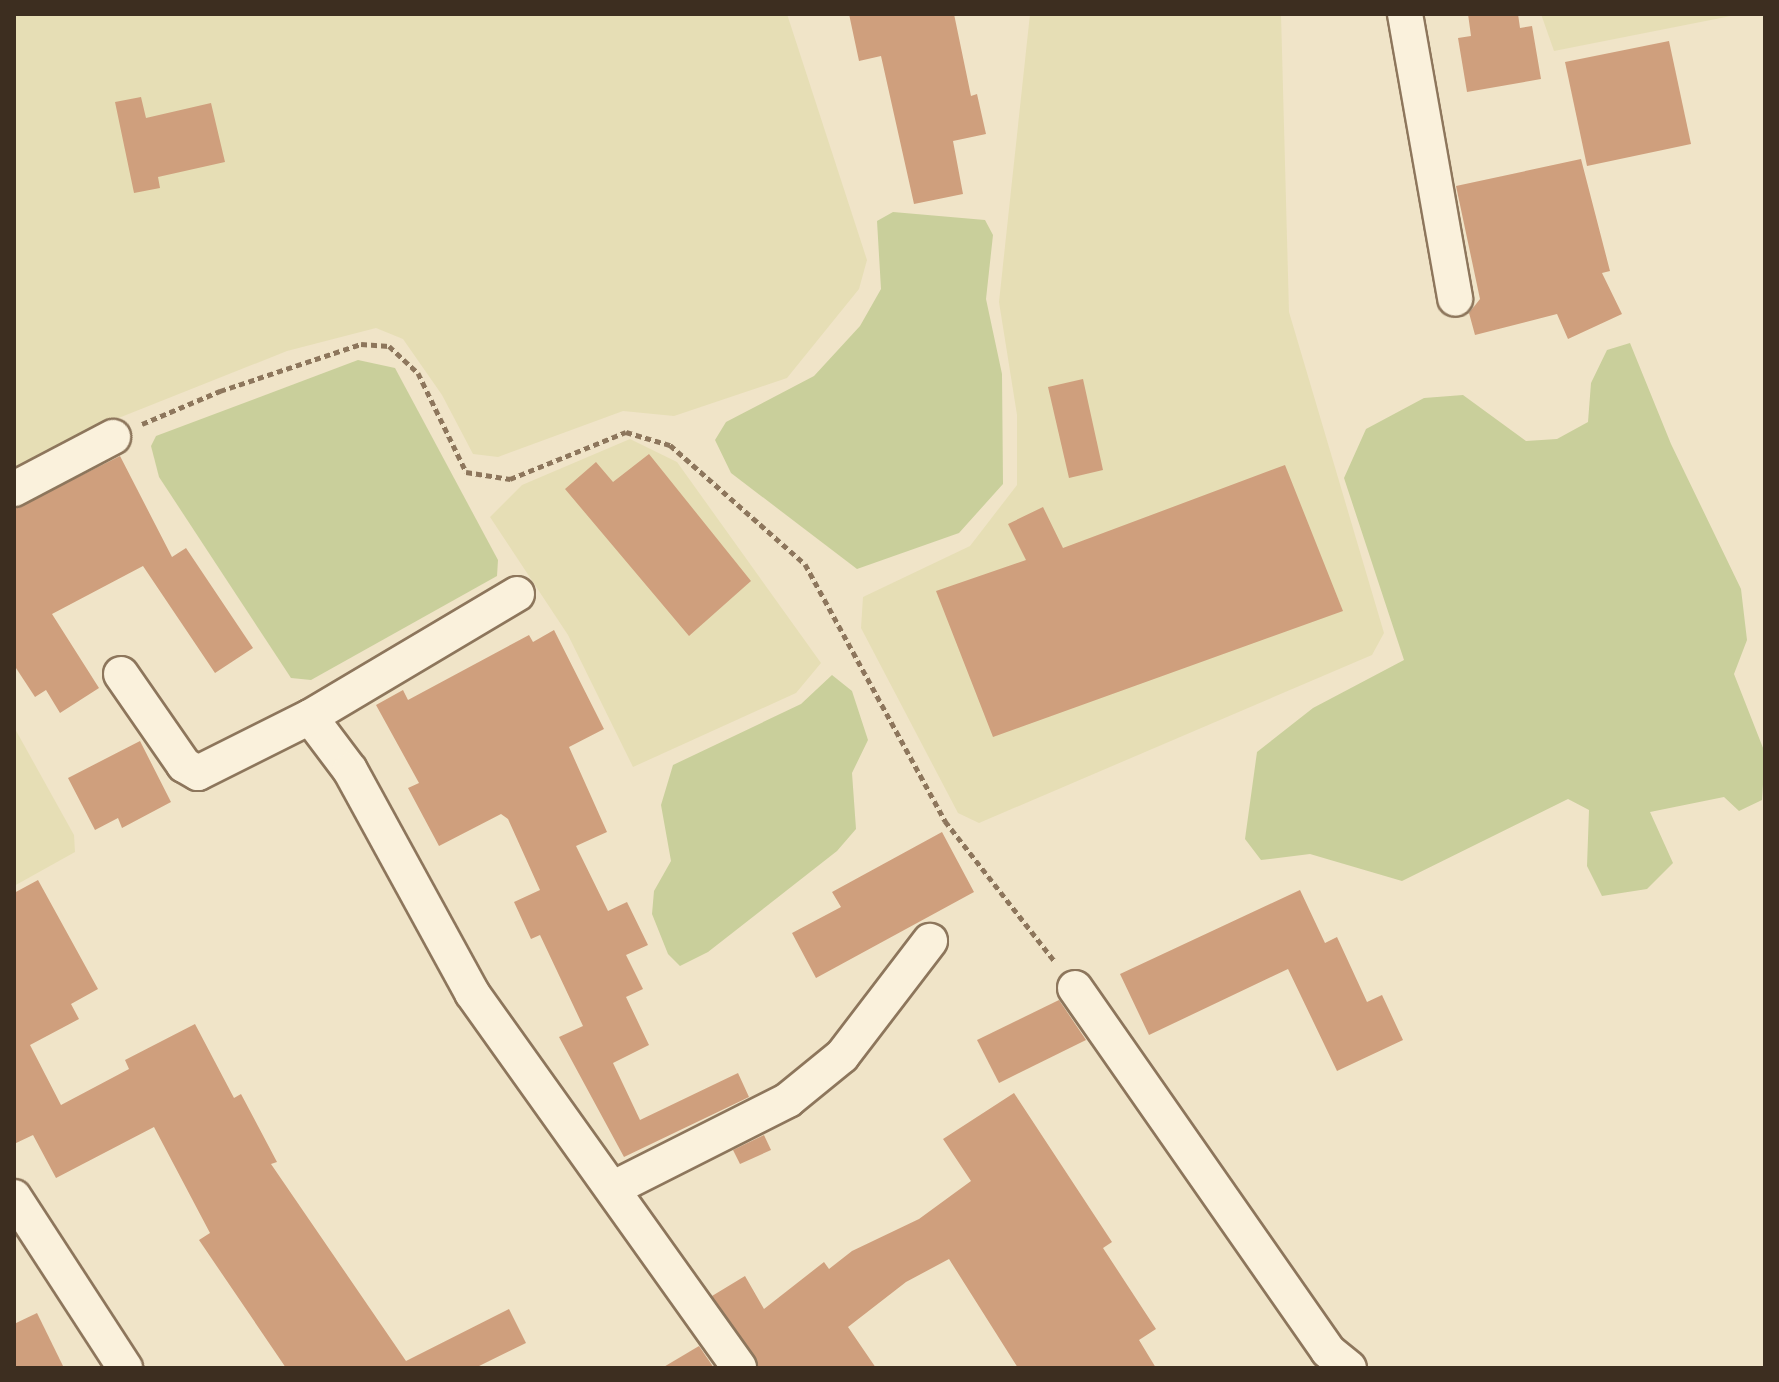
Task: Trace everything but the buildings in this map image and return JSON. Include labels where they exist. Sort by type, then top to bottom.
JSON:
[{"type":"street","points":[[1405,14],[1455,299]]},
{"type":"street","points":[[14,489],[113,437]]},
{"type":"street","points":[[121,674],[184,765],[198,773],[310,717],[517,594]]},
{"type":"street","points":[[310,717],[350,770],[472,993],[614,1188],[739,1368]]},
{"type":"street","points":[[614,1188],[788,1100],[842,1056],[930,941]]},
{"type":"street","points":[[1075,988],[1328,1351],[1349,1368]]},
{"type":"street","points":[[14,1197],[125,1368]]},
{"type":"path","points":[[113,437],[220,391],[361,344],[389,346],[418,373],[466,472],[510,479],[626,432],[670,445],[805,564],[945,821],[1075,988]]},
{"type":"shaded area","points":[[14,14],[787,14],[867,260],[859,289],[787,378],[674,416],[623,411],[498,457],[473,454],[442,395],[403,339],[376,328],[287,351],[106,423],[14,472]]},
{"type":"shaded area","points":[[1030,14],[1281,14],[1289,312],[1384,633],[1372,655],[979,823],[958,813],[861,628],[863,597],[970,546],[1017,485],[1017,415],[999,302]]},
{"type":"shaded area","points":[[1541,14],[1741,14],[1554,51]]},
{"type":"shaded area","points":[[630,439],[677,462],[821,663],[796,693],[633,767],[568,635],[490,517],[522,485]]},
{"type":"shaded area","points":[[14,727],[74,835],[75,852],[14,886]]},
{"type":"green space","points":[[893,212],[985,220],[993,235],[986,299],[1002,374],[1003,484],[959,533],[857,569],[731,473],[715,440],[726,422],[814,376],[860,326],[881,289],[877,221]]},
{"type":"green space","points":[[1630,343],[1671,444],[1741,589],[1747,640],[1734,674],[1765,753],[1762,800],[1739,811],[1724,797],[1650,812],[1673,863],[1647,889],[1602,896],[1587,866],[1589,810],[1568,799],[1402,881],[1310,854],[1261,860],[1245,839],[1257,752],[1313,708],[1404,660],[1344,478],[1366,429],[1424,398],[1463,395],[1526,441],[1557,439],[1588,422],[1591,383],[1607,350]]},
{"type":"green space","points":[[358,360],[395,368],[498,560],[497,576],[311,680],[291,678],[159,477],[151,446],[156,436]]},
{"type":"green space","points":[[832,675],[852,691],[868,740],[852,773],[856,829],[837,851],[708,952],[680,966],[668,954],[652,914],[654,891],[671,861],[661,805],[673,765],[801,704]]}]
